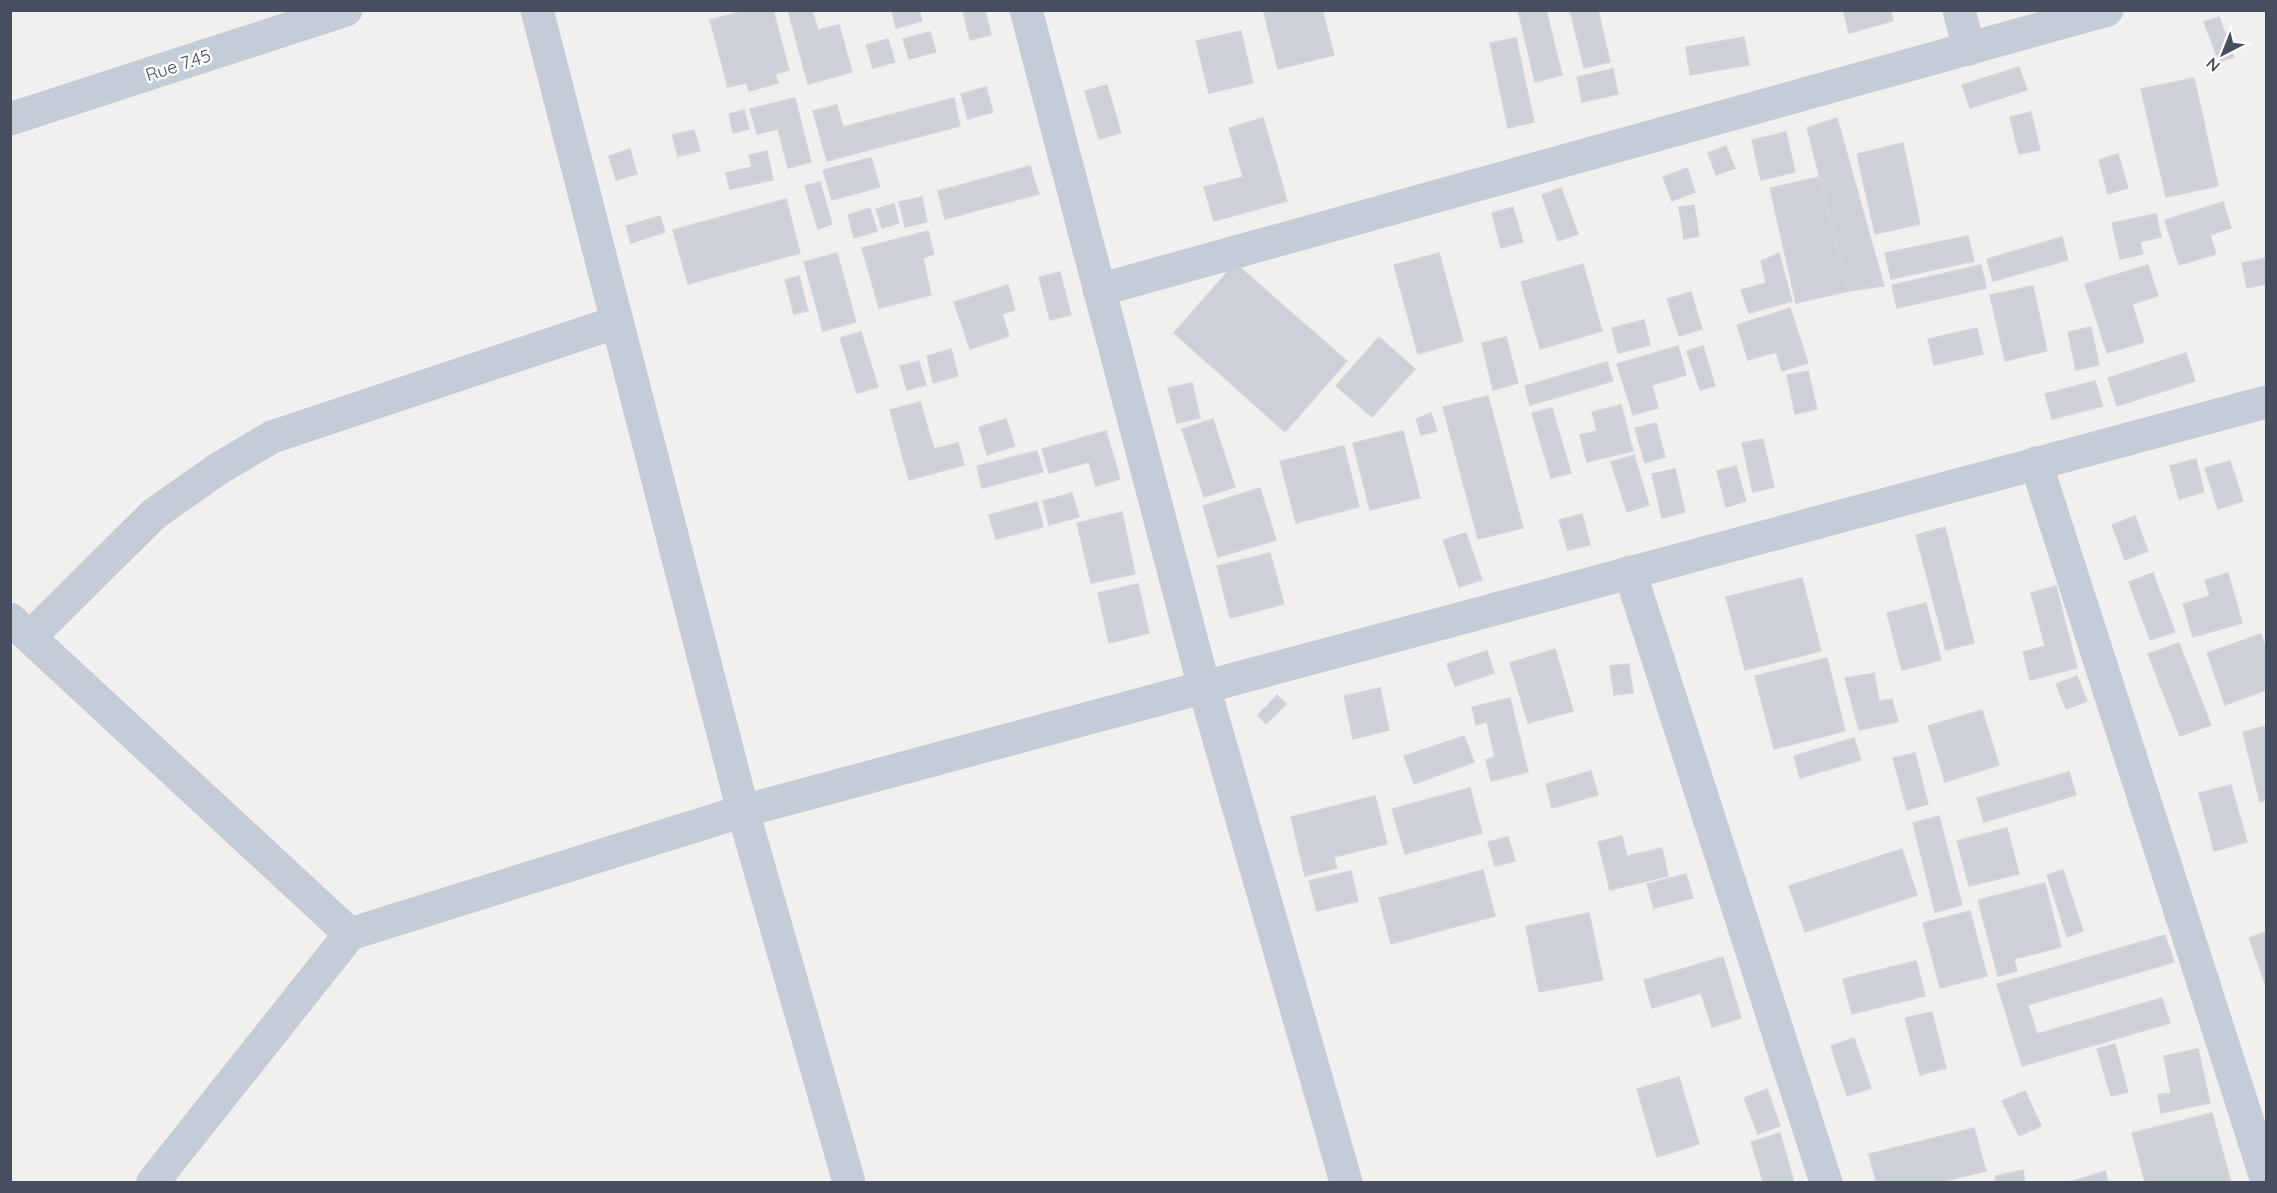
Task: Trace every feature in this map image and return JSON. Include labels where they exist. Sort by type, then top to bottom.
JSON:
[{"type":"street","name":"Rue 7.45","points":[[10,119],[346,10]]},
{"type":"street","points":[[537,10],[743,811],[849,1182]]},
{"type":"street","points":[[1026,10],[1204,687],[1346,1182]]},
{"type":"street","points":[[1959,10],[1969,49]]},
{"type":"street","points":[[1099,290],[2107,10]]},
{"type":"street","points":[[350,934],[20,627],[154,514],[218,469],[272,437],[617,322]]},
{"type":"street","points":[[153,1182],[350,934],[743,811],[2266,402]]},
{"type":"street","points":[[2036,463],[2266,1178]]},
{"type":"street","points":[[1630,572],[1826,1182]]},
{"type":"building","points":[[747,10],[773,10],[789,70],[775,74],[778,83],[749,91],[746,83],[728,87],[710,20]]},
{"type":"building","points":[[788,10],[812,10],[818,30],[839,25],[852,72],[808,84]]},
{"type":"building","points":[[892,10],[919,10],[922,21],[896,28]]},
{"type":"building","points":[[963,10],[985,10],[991,35],[970,40]]},
{"type":"building","points":[[1275,10],[1322,10],[1334,55],[1278,69],[1264,13]]},
{"type":"building","points":[[1518,10],[1546,10],[1562,75],[1535,82]]},
{"type":"building","points":[[1570,10],[1598,10],[1610,62],[1584,68]]},
{"type":"building","points":[[1843,10],[1891,10],[1893,21],[1849,33]]},
{"type":"building","points":[[2219,17],[2234,57],[2219,62],[2204,22]]},
{"type":"building","points":[[1241,31],[1253,83],[1209,93],[1196,41]]},
{"type":"building","points":[[930,32],[936,52],[909,59],[903,39]]},
{"type":"building","points":[[1744,37],[1749,65],[1690,75],[1686,47]]},
{"type":"building","points":[[1516,38],[1534,122],[1508,128],[1490,43]]},
{"type":"building","points":[[888,39],[895,62],[873,68],[866,45]]},
{"type":"building","points":[[2019,67],[2027,90],[1970,108],[1962,85]]},
{"type":"building","points":[[1613,69],[1618,94],[1582,102],[1577,77]]},
{"type":"building","points":[[2194,78],[2218,186],[2166,197],[2141,89]]},
{"type":"building","points":[[1107,85],[1121,133],[1099,139],[1085,91]]},
{"type":"building","points":[[986,87],[993,112],[968,119],[961,94]]},
{"type":"building","points":[[795,98],[811,162],[788,168],[778,129],[757,134],[750,109]]},
{"type":"building","points":[[954,98],[960,126],[827,161],[813,111],[837,105],[843,127]]},
{"type":"building","points":[[744,110],[749,129],[733,133],[729,114]]},
{"type":"building","points":[[2031,112],[2040,150],[2019,154],[2010,117]]},
{"type":"building","points":[[1263,118],[1287,201],[1214,221],[1204,187],[1243,177],[1229,128]]},
{"type":"building","points":[[1837,118],[1884,286],[1849,291],[1807,128]]},
{"type":"building","points":[[694,130],[700,151],[678,156],[672,135]]},
{"type":"building","points":[[1786,132],[1795,172],[1761,180],[1752,140]]},
{"type":"building","points":[[1903,143],[1920,224],[1875,234],[1857,154]]},
{"type":"building","points":[[1726,146],[1735,168],[1716,175],[1708,153]]},
{"type":"building","points":[[630,149],[637,174],[616,180],[609,156]]},
{"type":"building","points":[[767,151],[773,180],[730,189],[726,173],[752,167],[749,155]]},
{"type":"building","points":[[2118,154],[2128,188],[2108,194],[2099,160]]},
{"type":"building","points":[[871,158],[880,187],[832,200],[823,170]]},
{"type":"building","points":[[1030,166],[1039,194],[945,219],[938,191]]},
{"type":"building","points":[[1687,168],[1695,192],[1672,201],[1663,177]]},
{"type":"building","points":[[1819,177],[1849,291],[1796,303],[1770,188]]},
{"type":"building","points":[[820,182],[832,224],[818,229],[805,186]]},
{"type":"building","points":[[1561,188],[1578,234],[1558,241],[1542,195]]},
{"type":"building","points":[[922,197],[927,222],[905,227],[899,202]]},
{"type":"building","points":[[786,199],[800,253],[688,284],[673,230]]},
{"type":"building","points":[[2223,202],[2231,228],[2210,235],[2216,254],[2179,265],[2165,220]]},
{"type":"building","points":[[894,204],[899,223],[882,228],[876,209]]},
{"type":"building","points":[[1694,205],[1699,236],[1684,239],[1679,207]]},
{"type":"building","points":[[1513,207],[1523,242],[1501,248],[1492,213]]},
{"type":"building","points":[[870,208],[877,231],[854,238],[848,215]]},
{"type":"building","points":[[2156,214],[2161,237],[2140,242],[2143,254],[2120,259],[2112,223]]},
{"type":"building","points":[[660,216],[665,232],[631,243],[626,226]]},
{"type":"building","points":[[928,231],[934,254],[923,258],[931,295],[879,308],[862,248]]},
{"type":"building","points":[[1968,236],[1974,261],[1891,279],[1885,253]]},
{"type":"building","points":[[2062,237],[2068,260],[1993,281],[1987,259]]},
{"type":"building","points":[[837,253],[856,322],[823,331],[804,262]]},
{"type":"building","points":[[1439,253],[1463,341],[1418,354],[1394,265]]},
{"type":"building","points":[[1779,253],[1792,301],[1749,313],[1741,290],[1766,283],[1761,261]]},
{"type":"building","points":[[2266,258],[2266,284],[2247,288],[2242,263]]},
{"type":"building","points":[[1235,263],[1347,361],[1285,432],[1174,333]]},
{"type":"building","points":[[1583,264],[1602,331],[1540,349],[1521,282]]},
{"type":"building","points":[[1981,265],[1986,288],[1897,308],[1892,285]]},
{"type":"building","points":[[2148,265],[2158,296],[2132,304],[2144,342],[2107,353],[2085,284]]},
{"type":"building","points":[[1060,272],[1071,315],[1050,320],[1039,277]]},
{"type":"building","points":[[799,276],[808,311],[794,314],[785,280]]},
{"type":"building","points":[[1008,285],[1015,310],[1002,314],[1009,336],[970,349],[954,302]]},
{"type":"building","points":[[2033,286],[2047,351],[2005,361],[1990,295]]},
{"type":"building","points":[[1691,292],[1702,329],[1679,336],[1667,299]]},
{"type":"building","points":[[1790,308],[1808,363],[1782,371],[1776,352],[1748,360],[1737,325]]},
{"type":"building","points":[[1644,320],[1650,345],[1618,353],[1612,328]]},
{"type":"building","points":[[2091,327],[2099,365],[2076,370],[2068,332]]},
{"type":"building","points":[[1977,328],[1983,354],[1934,365],[1928,339]]},
{"type":"building","points":[[861,332],[878,387],[857,393],[840,338]]},
{"type":"building","points":[[1379,337],[1415,369],[1372,417],[1336,386]]},
{"type":"building","points":[[1506,337],[1518,383],[1493,390],[1482,343]]},
{"type":"building","points":[[1678,346],[1686,375],[1652,385],[1658,408],[1633,415],[1617,364]]},
{"type":"building","points":[[1703,346],[1715,386],[1700,390],[1687,351]]},
{"type":"building","points":[[951,349],[958,376],[933,383],[927,356]]},
{"type":"building","points":[[2186,353],[2195,381],[2117,406],[2108,378]]},
{"type":"building","points":[[919,361],[926,385],[907,390],[900,366]]},
{"type":"building","points":[[1607,362],[1613,381],[1530,405],[1525,386]]},
{"type":"building","points":[[1808,371],[1817,409],[1795,414],[1787,375]]},
{"type":"building","points":[[2095,381],[2103,406],[2052,419],[2045,394]]},
{"type":"building","points":[[1192,383],[1200,418],[1177,423],[1168,388]]},
{"type":"building","points":[[1488,396],[1523,528],[1478,539],[1443,407]]},
{"type":"building","points":[[920,402],[934,449],[958,443],[964,465],[909,480],[890,410]]},
{"type":"building","points":[[1621,405],[1633,451],[1587,462],[1580,435],[1597,431],[1592,412]]},
{"type":"building","points":[[1552,408],[1571,473],[1551,478],[1532,413]]},
{"type":"building","points":[[1431,413],[1437,431],[1421,435],[1416,419]]},
{"type":"building","points":[[1006,419],[1015,446],[987,455],[979,427]]},
{"type":"building","points":[[1213,419],[1235,487],[1204,497],[1182,429]]},
{"type":"building","points":[[1656,423],[1665,457],[1645,463],[1635,428]]},
{"type":"building","points":[[1106,431],[1120,479],[1096,486],[1089,462],[1049,473],[1042,449]]},
{"type":"building","points":[[1403,431],[1420,498],[1370,510],[1353,443]]},
{"type":"building","points":[[1763,439],[1774,487],[1753,492],[1742,443]]},
{"type":"building","points":[[1344,446],[1359,507],[1296,523],[1280,461]]},
{"type":"building","points":[[1037,451],[1043,472],[982,488],[977,466]]},
{"type":"building","points":[[1634,455],[1649,505],[1627,512],[1611,462]]},
{"type":"building","points":[[2196,459],[2204,492],[2179,499],[2170,466]]},
{"type":"building","points":[[2230,461],[2243,501],[2218,509],[2205,468]]},
{"type":"building","points":[[1736,466],[1746,501],[1726,507],[1717,471]]},
{"type":"building","points":[[1675,469],[1685,512],[1662,518],[1652,474]]},
{"type":"building","points":[[1260,488],[1276,540],[1218,557],[1203,506]]},
{"type":"building","points":[[1072,493],[1079,517],[1049,525],[1043,501]]},
{"type":"building","points":[[1037,502],[1043,527],[996,539],[989,515]]},
{"type":"building","points":[[1122,512],[1135,574],[1091,583],[1077,523]]},
{"type":"building","points":[[1582,514],[1590,545],[1568,550],[1559,520]]},
{"type":"building","points":[[2135,516],[2148,551],[2125,560],[2112,525]]},
{"type":"building","points":[[1945,527],[1974,643],[1946,650],[1916,535]]},
{"type":"building","points":[[1466,533],[1482,580],[1459,587],[1443,540]]},
{"type":"building","points":[[1270,553],[1284,604],[1230,618],[1217,566]]},
{"type":"building","points":[[2153,573],[2175,632],[2150,640],[2129,582]]},
{"type":"building","points":[[2228,573],[2242,623],[2193,637],[2183,604],[2210,596],[2205,580]]},
{"type":"building","points":[[1802,578],[1821,651],[1745,670],[1726,597]]},
{"type":"building","points":[[1138,584],[1149,633],[1109,643],[1098,593]]},
{"type":"building","points":[[2056,586],[2077,668],[2030,680],[2023,652],[2045,646],[2031,593]]},
{"type":"building","points":[[1926,603],[1941,660],[1902,670],[1887,613]]},
{"type":"building","points":[[2261,634],[2266,650],[2266,690],[2225,705],[2207,653]]},
{"type":"building","points":[[2179,643],[2211,725],[2180,736],[2148,654]]},
{"type":"building","points":[[1555,649],[1573,711],[1528,723],[1510,663]]},
{"type":"building","points":[[1487,651],[1494,673],[1455,686],[1447,664]]},
{"type":"building","points":[[1827,658],[1845,731],[1774,749],[1755,676]]},
{"type":"building","points":[[1629,664],[1633,693],[1614,695],[1610,666]]},
{"type":"building","points":[[1874,673],[1879,701],[1892,699],[1898,722],[1859,730],[1845,678]]},
{"type":"building","points":[[2077,676],[2087,701],[2066,709],[2056,684]]},
{"type":"building","points":[[1380,688],[1389,730],[1353,739],[1344,696]]},
{"type":"building","points":[[1277,695],[1286,704],[1266,724],[1258,715]]},
{"type":"building","points":[[1510,698],[1528,772],[1491,781],[1486,760],[1495,757],[1487,722],[1476,725],[1472,707]]},
{"type":"building","points":[[1982,710],[1999,765],[1945,782],[1928,726]]},
{"type":"building","points":[[2266,726],[2266,800],[2260,802],[2243,732]]},
{"type":"building","points":[[1464,736],[1474,762],[1414,784],[1404,756]]},
{"type":"building","points":[[1854,738],[1861,760],[1800,778],[1794,756]]},
{"type":"building","points":[[1915,753],[1928,804],[1907,810],[1893,758]]},
{"type":"building","points":[[1591,771],[1598,795],[1552,808],[1546,784]]},
{"type":"building","points":[[2069,772],[2076,795],[1984,822],[1977,798]]},
{"type":"building","points":[[2231,785],[2247,842],[2214,851],[2199,793]]},
{"type":"building","points":[[1470,788],[1482,833],[1405,854],[1392,809]]},
{"type":"building","points":[[1375,796],[1387,844],[1334,857],[1337,868],[1305,876],[1291,817]]},
{"type":"building","points":[[1939,816],[1962,905],[1935,912],[1913,823]]},
{"type":"building","points":[[2007,828],[2019,874],[1969,886],[1957,841]]},
{"type":"building","points":[[1622,836],[1627,856],[1662,848],[1668,876],[1610,890],[1598,842]]},
{"type":"building","points":[[1508,837],[1515,861],[1495,866],[1488,842]]},
{"type":"building","points":[[1902,849],[1917,895],[1805,932],[1789,886]]},
{"type":"building","points":[[1483,870],[1495,916],[1391,944],[1379,898]]},
{"type":"building","points":[[2063,870],[2083,931],[2067,937],[2047,875]]},
{"type":"building","points":[[1351,871],[1358,901],[1317,911],[1309,881]]},
{"type":"building","points":[[1686,874],[1693,898],[1654,908],[1647,884]]},
{"type":"building","points":[[2045,883],[2061,947],[2014,959],[2017,971],[1998,976],[1978,900]]},
{"type":"building","points":[[1970,911],[1987,976],[1940,988],[1923,923]]},
{"type":"building","points":[[1589,913],[1603,980],[1539,992],[1526,926]]},
{"type":"building","points":[[2266,932],[2266,986],[2249,938]]},
{"type":"building","points":[[2165,935],[2174,962],[2028,1005],[2037,1034],[2162,998],[2170,1023],[2022,1066],[1997,984]]},
{"type":"building","points":[[1723,957],[1741,1018],[1712,1027],[1701,993],[1652,1008],[1644,980]]},
{"type":"building","points":[[1916,961],[1925,996],[1852,1014],[1843,979]]},
{"type":"building","points":[[1932,1012],[1946,1068],[1920,1075],[1905,1018]]},
{"type":"building","points":[[1854,1038],[1871,1088],[1847,1096],[1831,1046]]},
{"type":"building","points":[[2115,1044],[2128,1092],[2111,1096],[2097,1049]]},
{"type":"building","points":[[2198,1049],[2210,1103],[2161,1113],[2158,1095],[2171,1093],[2164,1056]]},
{"type":"building","points":[[1679,1077],[1699,1144],[1657,1157],[1637,1089]]},
{"type":"building","points":[[1767,1089],[1780,1126],[1758,1134],[1744,1098]]},
{"type":"building","points":[[2025,1091],[2041,1126],[2019,1136],[2002,1101]]},
{"type":"building","points":[[2212,1113],[2231,1182],[2145,1182],[2132,1133]]},
{"type":"building","points":[[1974,1128],[1986,1171],[1941,1182],[1876,1182],[1869,1154]]},
{"type":"building","points":[[1780,1133],[1794,1182],[1763,1182],[1751,1142]]},
{"type":"building","points":[[2023,1170],[2025,1182],[1996,1182],[1995,1176]]},
{"type":"building","points":[[2105,1171],[2108,1182],[2070,1182]]}]
